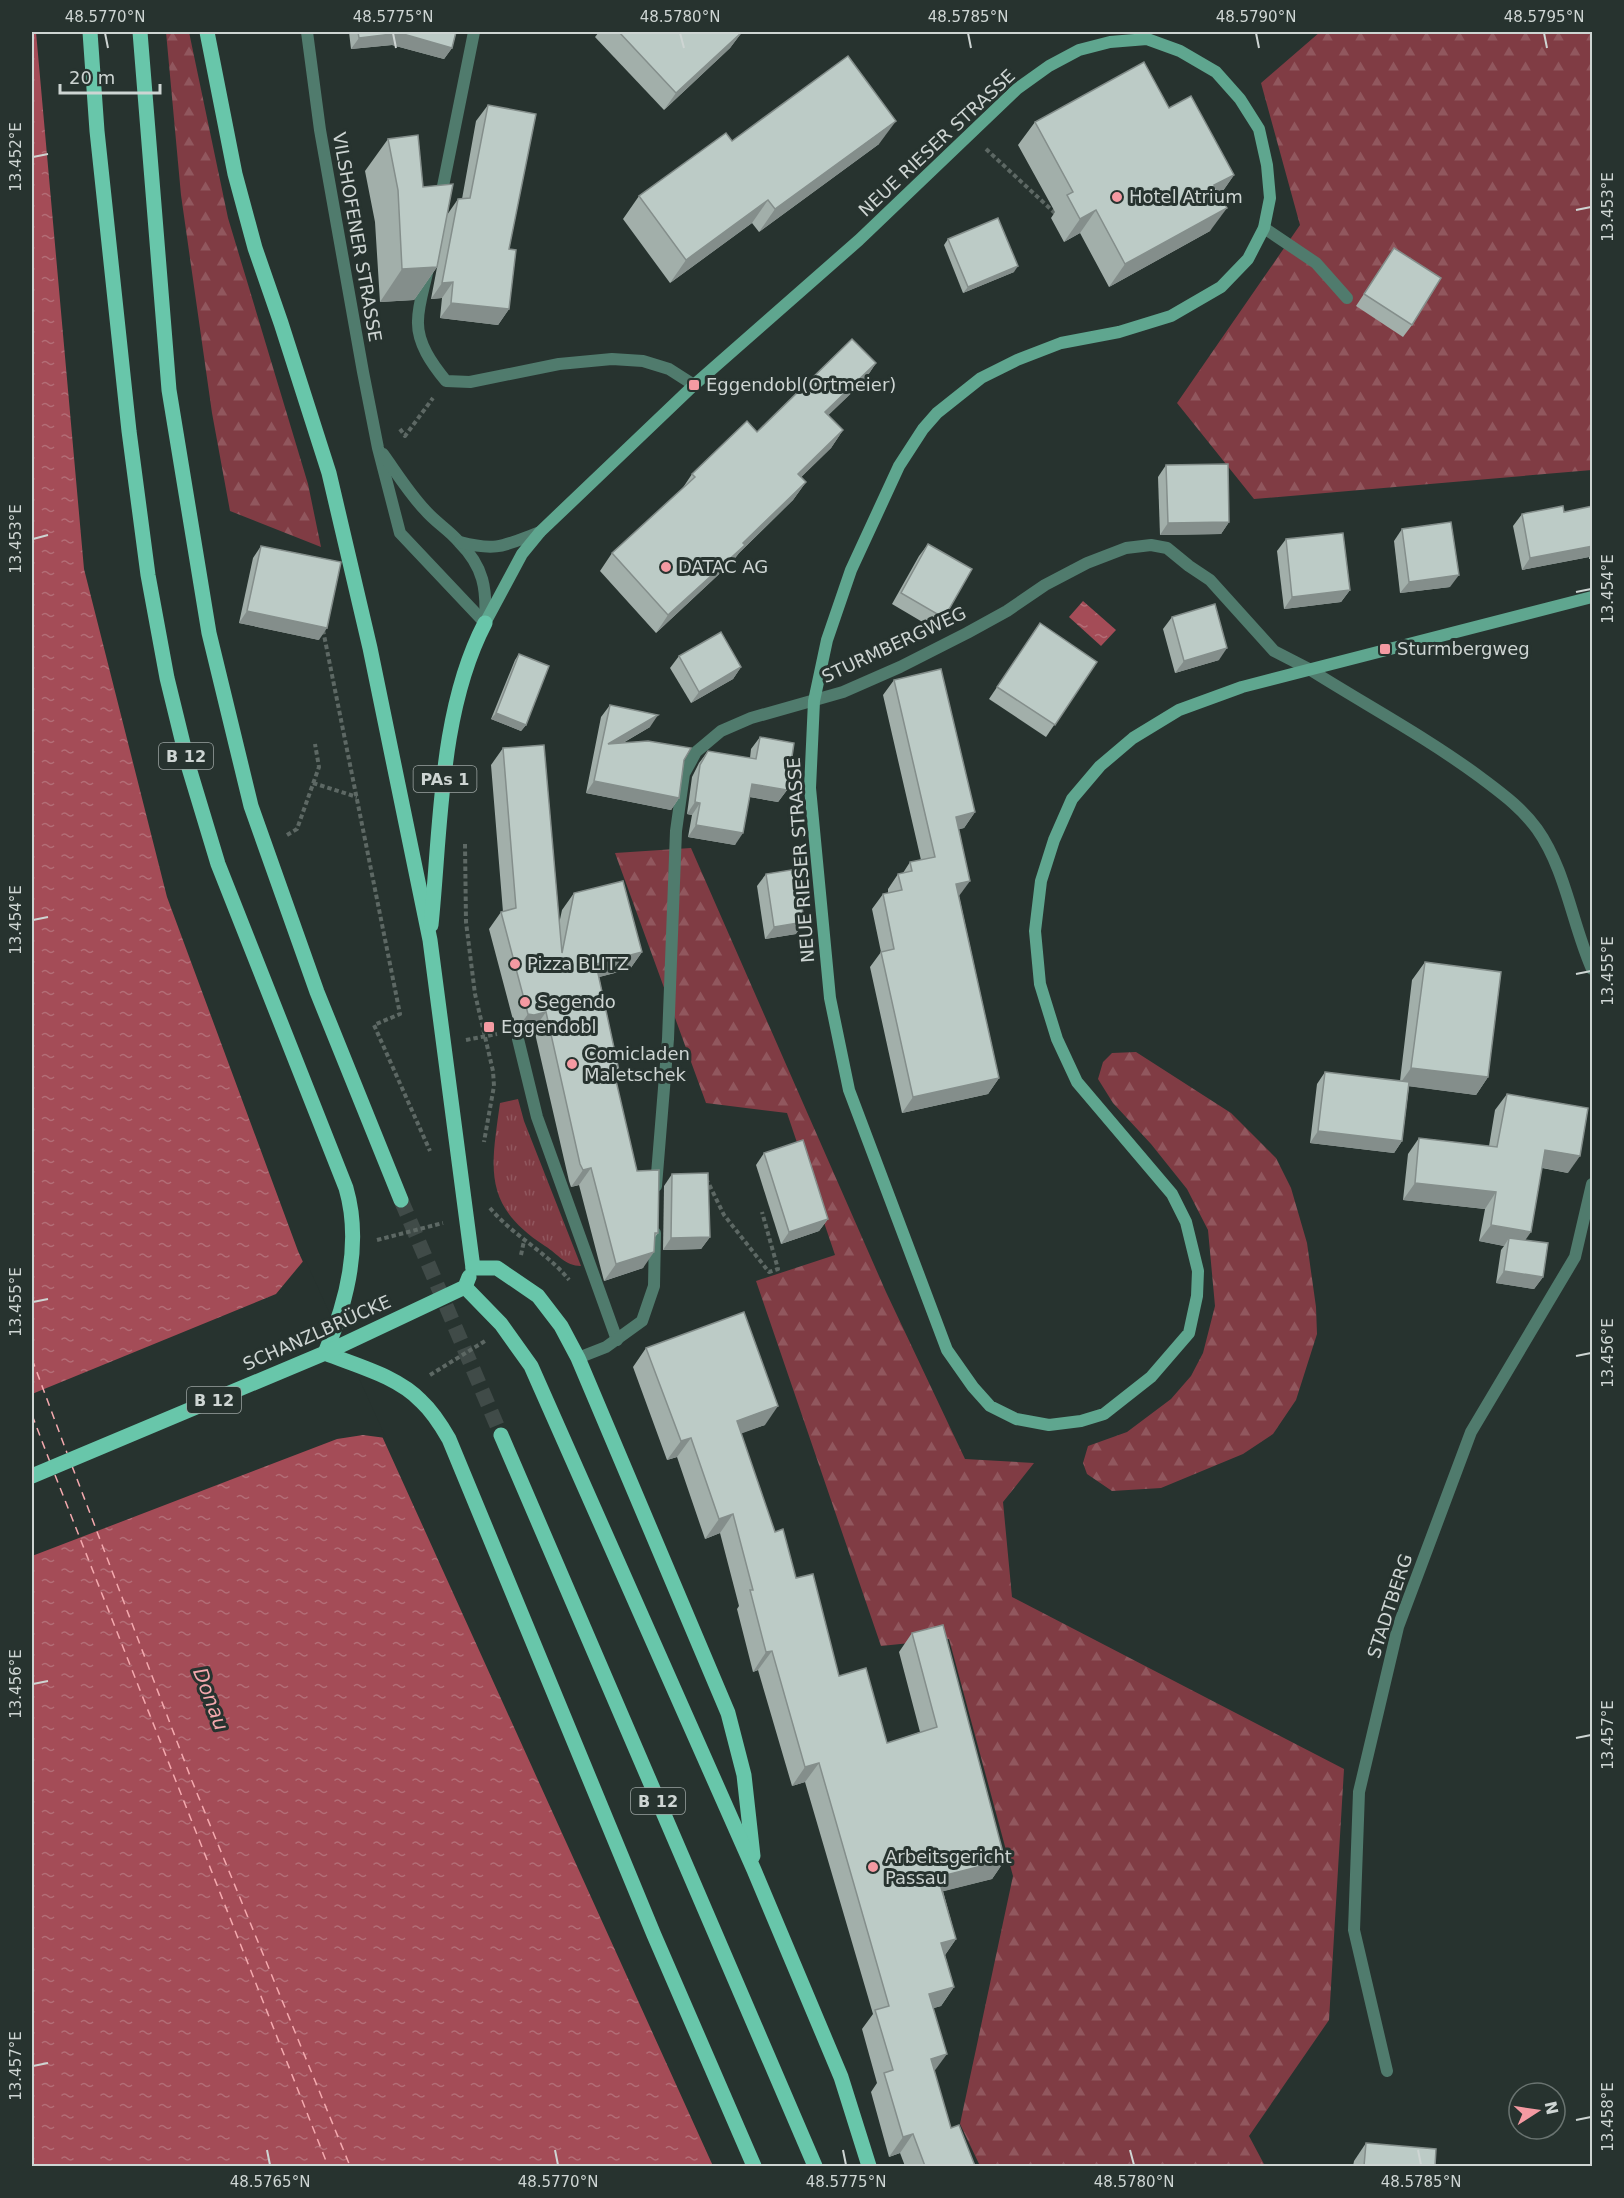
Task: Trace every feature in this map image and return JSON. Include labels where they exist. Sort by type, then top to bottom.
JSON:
[{"type":"main road","name":"B 12","points":[[90,32],[97,131],[129,431],[147,574],[167,678],[189,768],[218,864],[346,1188],[353,1217],[351,1268],[338,1323],[325,1353]]},
{"type":"main road","name":"B 12","points":[[140,32],[169,390],[209,633],[251,806],[317,992],[401,1200]]},
{"type":"main road","points":[[207,32],[233,164],[255,248],[328,473],[370,648],[430,940],[470,1276],[486,1308],[501,1324],[531,1366],[754,1870],[841,2077],[869,2166]]},
{"type":"main road","name":"PAs 1","points":[[430,940],[436,849],[450,742],[460,686],[474,643],[485,623]]},
{"type":"main road","points":[[470,1276],[498,1268],[538,1296],[561,1326],[578,1358],[728,1713],[744,1775],[754,1870]]},
{"type":"main road","name":"SCHANZLBRÜCKE","points":[[32,1476],[325,1353],[470,1276]]},
{"type":"main road","points":[[325,1353],[386,1377],[411,1392],[438,1420],[449,1439],[654,1935],[754,2166]]},
{"type":"main road","name":"B 12","points":[[501,1435],[815,2166]]},
{"type":"street","name":"VILSHOFENER STRASSE","points":[[307,32],[320,130],[363,372],[378,448],[400,533],[485,623]]},
{"type":"street","points":[[439,211],[474,32]]},
{"type":"street","name":"NEUE RIESER STRASSE","points":[[485,623],[522,554],[540,532],[694,385],[859,240],[1017,89],[1049,66],[1079,50],[1150,35],[1216,72],[1240,99],[1259,129],[1267,165],[1270,198],[1264,228],[1248,259],[1221,287],[1171,316],[1119,332],[1061,343],[1017,360],[981,378],[937,414],[923,429],[899,466],[851,570],[827,640],[814,701],[811,734],[811,800],[830,998],[849,1090],[947,1350],[973,1387],[990,1406],[1016,1419],[1049,1425],[1081,1421],[1104,1414],[1151,1377],[1189,1333],[1197,1296],[1198,1271],[1186,1222],[1172,1194],[1077,1082],[1057,1040],[1040,984],[1035,931],[1041,881],[1054,840],[1072,800],[1100,766],[1133,738],[1179,710],[1242,687],[1593,597]]},
{"type":"street","points":[[1264,228],[1316,263],[1347,298]]},
{"type":"street","points":[[430,255],[418,322],[423,345],[430,362],[446,381],[470,382],[559,364],[612,359],[643,361],[669,369],[694,385]]},
{"type":"street","name":"VILSHOFENER STRASSE","points":[[378,448],[424,510],[460,542],[475,561],[483,578],[487,597],[485,623]]},
{"type":"street","points":[[460,542],[483,548],[498,547],[540,532]]},
{"type":"street","name":"STURMBERGWEG","points":[[655,1194],[668,1039],[676,831],[684,774],[696,752],[721,731],[751,718],[843,692],[900,667],[997,616],[1044,585],[1087,563],[1126,548],[1151,545],[1167,548],[1188,566],[1210,580],[1274,651],[1309,669],[1452,757],[1516,804],[1538,830],[1550,855],[1565,891],[1581,944],[1593,969]]},
{"type":"street","points":[[518,1039],[537,1117],[618,1340]]},
{"type":"street","name":"STADTBERG","points":[[1387,2071],[1354,1930],[1359,1792],[1398,1627],[1471,1432],[1575,1257],[1593,1184]]},
{"type":"street","points":[[578,1358],[606,1347],[642,1321],[654,1286],[655,1217]]},
{"type":"path","points":[[970,134],[1057,215]]},
{"type":"path","points":[[399,428],[405,436],[446,381]]},
{"type":"path","points":[[322,624],[400,1014],[374,1025],[430,1151]]},
{"type":"path","points":[[266,849],[297,829],[319,767],[315,744]]},
{"type":"path","points":[[313,783],[357,796]]},
{"type":"path","points":[[465,834],[466,922],[475,994],[493,1071],[494,1086],[484,1150]]},
{"type":"path","points":[[489,1027],[490,1034]]},
{"type":"path","points":[[442,1046],[495,1033],[501,1037]]},
{"type":"path","points":[[698,1180],[708,1182],[724,1215],[769,1272],[778,1269],[762,1212]]},
{"type":"path","points":[[488,1206],[501,1222],[524,1241]]},
{"type":"path","points":[[353,1236],[378,1240],[449,1221]]},
{"type":"path","points":[[411,1392],[424,1379],[488,1340]]},
{"type":"green space","points":[[166,32],[189,32],[228,218],[308,484],[321,547],[230,511],[212,413],[181,195]]},
{"type":"green space","points":[[1320,32],[1592,32],[1592,470],[1254,499],[1177,403],[1300,225],[1261,83]]},
{"type":"green space","points":[[691,848],[886,1292],[965,1459],[1034,1463],[1003,1502],[1012,1597],[1344,1769],[1329,2020],[1249,2136],[1265,2166],[980,2166],[960,2124],[1013,1876],[949,1639],[881,1646],[756,1281],[835,1255],[787,1113],[706,1103],[615,853]]},
{"type":"green space","points":[[1136,1052],[1231,1113],[1276,1158],[1291,1188],[1307,1243],[1316,1307],[1317,1334],[1296,1400],[1273,1434],[1243,1454],[1161,1488],[1112,1491],[1087,1474],[1083,1463],[1088,1446],[1127,1432],[1171,1399],[1191,1376],[1203,1353],[1215,1306],[1208,1230],[1187,1189],[1151,1144],[1113,1103],[1098,1079],[1103,1062],[1112,1053]]},
{"type":"green space","points":[[518,1099],[524,1121],[581,1266],[566,1262],[525,1231],[510,1216],[501,1200],[494,1166],[494,1147],[500,1103]]},
{"type":"water","name":"Donau","points":[[32,32],[36,32],[84,569],[167,897],[298,1251],[713,2166],[32,2166]]},
{"type":"water","points":[[1083,601],[1116,630],[1101,646],[1069,617]]},
{"type":"pier","points":[[305,1259],[386,1438],[363,1435],[337,1439],[32,1556],[32,1394],[276,1294]]},
{"type":"building","points":[[358,32],[456,32],[452,48],[400,33],[359,38]]},
{"type":"building","points":[[619,32],[742,32],[676,93]]},
{"type":"building","points":[[848,56],[896,121],[775,209],[768,200],[686,260],[639,196],[726,133],[732,141]]},
{"type":"building","points":[[1144,62],[1169,108],[1191,96],[1234,175],[1214,185],[1227,208],[1125,264],[1096,210],[1080,219],[1067,195],[1073,192],[1035,122]]},
{"type":"building","points":[[488,105],[536,114],[509,249],[516,250],[509,309],[451,303],[453,282],[442,283],[458,199],[470,198]]},
{"type":"building","points":[[418,135],[423,187],[453,184],[437,267],[402,269],[398,190],[388,139]]},
{"type":"building","points":[[998,218],[1018,266],[968,287],[948,239]]},
{"type":"building","points":[[1394,248],[1441,278],[1412,325],[1364,294]]},
{"type":"building","points":[[852,339],[876,363],[825,412],[843,430],[798,474],[806,482],[743,543],[745,545],[668,615],[612,553],[695,477],[692,474],[747,421],[757,432]]},
{"type":"building","points":[[1228,464],[1229,522],[1168,523],[1166,465]]},
{"type":"building","points":[[1563,506],[1564,512],[1593,506],[1593,546],[1530,558],[1522,514]]},
{"type":"building","points":[[1451,522],[1459,575],[1409,582],[1402,529]]},
{"type":"building","points":[[1343,533],[1350,590],[1292,597],[1286,539]]},
{"type":"building","points":[[928,544],[972,569],[944,618],[901,593]]},
{"type":"building","points":[[261,546],[341,562],[327,628],[247,611]]},
{"type":"building","points":[[1215,604],[1227,648],[1184,661],[1172,617]]},
{"type":"building","points":[[1040,623],[1097,662],[1055,725],[997,687]]},
{"type":"building","points":[[721,632],[741,667],[699,692],[679,656]]},
{"type":"building","points":[[519,654],[549,666],[526,725],[496,713]]},
{"type":"building","points":[[941,669],[975,812],[956,817],[970,881],[956,884],[999,1078],[913,1097],[881,952],[894,949],[883,894],[902,890],[898,874],[912,871],[910,862],[935,857],[894,680]]},
{"type":"building","points":[[610,705],[658,715],[608,744],[648,741],[691,748],[684,760],[679,798],[594,781]]},
{"type":"building","points":[[760,737],[794,743],[787,790],[752,784],[743,833],[696,825],[700,803],[695,802],[700,765],[708,751],[756,759]]},
{"type":"building","points":[[544,745],[562,953],[574,893],[623,881],[642,952],[596,964],[619,1071],[614,1072],[637,1171],[659,1170],[658,1233],[655,1233],[654,1252],[616,1264],[591,1168],[583,1170],[580,1164],[546,1012],[528,1014],[501,912],[516,908],[503,748]]},
{"type":"building","points":[[797,869],[804,922],[774,927],[766,874]]},
{"type":"building","points":[[1425,962],[1501,972],[1488,1077],[1411,1068]]},
{"type":"building","points":[[1325,1072],[1409,1082],[1402,1141],[1318,1131]]},
{"type":"building","points":[[1507,1094],[1588,1108],[1580,1156],[1545,1150],[1531,1232],[1491,1225],[1496,1192],[1415,1183],[1419,1138],[1497,1147]]},
{"type":"building","points":[[803,1140],[828,1219],[789,1232],[764,1153]]},
{"type":"building","points":[[708,1173],[710,1237],[671,1238],[672,1174]]},
{"type":"building","points":[[1509,1238],[1548,1243],[1543,1277],[1504,1271]]},
{"type":"building","points":[[744,1312],[778,1406],[737,1421],[775,1532],[783,1529],[796,1578],[813,1574],[839,1676],[866,1668],[887,1743],[937,1727],[912,1633],[943,1625],[1005,1860],[938,1877],[956,1939],[941,1943],[954,1987],[929,1994],[947,2054],[931,2059],[951,2128],[959,2125],[975,2166],[925,2166],[913,2134],[903,2137],[884,2073],[893,2070],[875,2010],[889,2006],[819,1763],[805,1767],[772,1651],[766,1652],[733,1514],[719,1519],[691,1438],[681,1441],[646,1348]]},
{"type":"building","points":[[1366,2143],[1436,2149],[1435,2166],[1364,2166]]},
{"type":"ferry route","points":[[32,1359],[67,1453]]},
{"type":"ferry route","points":[[32,1415],[50,1462]]},
{"type":"ferry route","points":[[72,1466],[192,1781],[350,2166]]},
{"type":"ferry route","points":[[55,1475],[328,2166]]},
{"type":"tunnel","points":[[401,1200],[501,1435]]},
{"type":"place","name":"Hotel Atrium","points":[[1117,197]]},
{"type":"place","name":"Eggendobl(Ortmeier)","points":[[694,385]]},
{"type":"place","name":"DATAC AG","points":[[666,567]]},
{"type":"place","name":"Sturmbergweg","points":[[1385,649]]},
{"type":"place","name":"Pizza BLITZ","points":[[515,964]]},
{"type":"place","name":"Segendo","points":[[525,1002]]},
{"type":"place","name":"Eggendobl","points":[[489,1027]]},
{"type":"place","name":"Comicladen Maletschek","points":[[572,1064]]},
{"type":"place","name":"Arbeitsgericht Passau","points":[[873,1867]]}]
